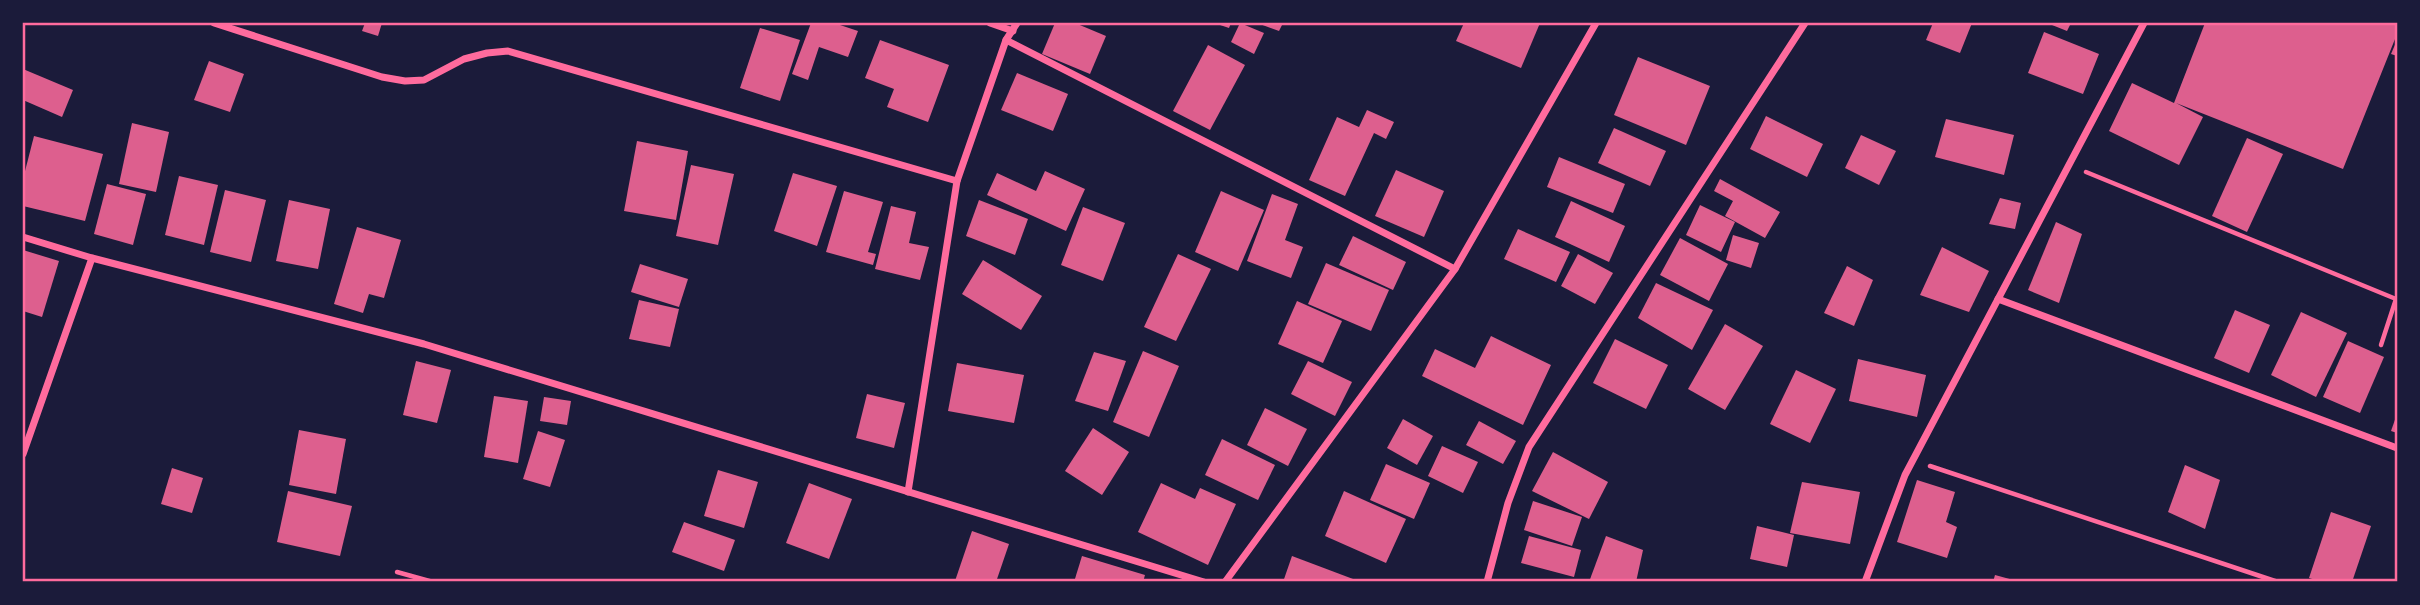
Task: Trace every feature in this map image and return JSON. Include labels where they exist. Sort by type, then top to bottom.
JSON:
[{"type":"street","points":[[214,23],[382,77],[405,81],[424,80],[487,52],[508,51],[957,181]]},
{"type":"street","points":[[990,23],[1013,31]]},
{"type":"street","points":[[908,492],[957,181],[1006,40],[1017,23]]},
{"type":"street","points":[[1225,582],[1455,270],[1596,23]]},
{"type":"street","points":[[1487,582],[1508,503],[1529,447],[1805,23]]},
{"type":"street","points":[[1866,582],[1905,475],[2144,23]]},
{"type":"street","points":[[1006,40],[1455,270]]},
{"type":"street","points":[[23,237],[92,258],[424,344],[1204,582]]},
{"type":"street","points":[[23,454],[92,258]]},
{"type":"street","points":[[1998,299],[2397,448]]},
{"type":"path","points":[[2069,165],[2397,298],[2381,345]]},
{"type":"path","points":[[1913,460],[2278,582]]},
{"type":"path","points":[[397,572],[433,582]]},
{"type":"building","points":[[365,23],[382,23],[378,36],[362,31]]},
{"type":"building","points":[[811,23],[834,23],[858,31],[848,57],[819,47],[808,80],[792,74]]},
{"type":"building","points":[[1055,23],[1075,23],[1106,36],[1090,74],[1042,54]]},
{"type":"building","points":[[1214,23],[1231,23],[1229,28]]},
{"type":"building","points":[[1240,23],[1264,33],[1254,54],[1231,42]]},
{"type":"building","points":[[1257,23],[1283,23],[1279,31]]},
{"type":"building","points":[[1464,23],[1540,23],[1521,68],[1456,41]]},
{"type":"building","points":[[1933,23],[1972,23],[1960,53],[1926,40]]},
{"type":"building","points":[[2047,23],[2071,23],[2067,31]]},
{"type":"building","points":[[2205,23],[2397,23],[2397,34],[2343,169],[2176,103],[2203,117],[2179,165],[2109,131],[2132,83],[2174,103]]},
{"type":"building","points":[[760,28],[800,40],[780,101],[740,88]]},
{"type":"building","points":[[2044,32],[2099,54],[2083,94],[2028,73]]},
{"type":"building","points":[[880,40],[949,65],[928,122],[887,107],[894,89],[865,78]]},
{"type":"building","points":[[2397,40],[2397,56],[2391,54]]},
{"type":"building","points":[[1208,45],[1245,65],[1210,130],[1173,111]]},
{"type":"building","points":[[1638,57],[1710,86],[1686,145],[1614,115]]},
{"type":"building","points":[[209,61],[244,74],[230,112],[194,100]]},
{"type":"building","points":[[23,69],[73,90],[62,117],[23,100]]},
{"type":"building","points":[[1017,73],[1068,94],[1053,131],[1001,110]]},
{"type":"building","points":[[1367,110],[1394,122],[1386,139],[1374,133],[1345,196],[1309,180],[1337,117],[1359,127]]},
{"type":"building","points":[[1766,116],[1823,144],[1807,177],[1750,149]]},
{"type":"building","points":[[1946,119],[2014,135],[2004,175],[1935,157]]},
{"type":"building","points":[[132,123],[169,132],[156,192],[119,184]]},
{"type":"building","points":[[1614,128],[1666,151],[1650,186],[1598,163]]},
{"type":"building","points":[[1861,135],[1896,151],[1879,185],[1845,168]]},
{"type":"building","points":[[34,136],[103,154],[85,221],[23,206],[23,179]]},
{"type":"building","points":[[2247,138],[2283,154],[2247,232],[2212,216]]},
{"type":"building","points":[[637,141],[688,151],[676,220],[624,211]]},
{"type":"building","points":[[1559,157],[1625,184],[1613,213],[1547,187]]},
{"type":"building","points":[[691,165],[734,174],[718,245],[676,236]]},
{"type":"building","points":[[1396,170],[1444,191],[1424,237],[1375,216]]},
{"type":"building","points":[[1045,171],[1085,189],[1066,231],[987,195],[997,173],[1036,191]]},
{"type":"building","points":[[793,173],[837,186],[817,246],[774,231]]},
{"type":"building","points":[[179,176],[218,185],[204,245],[165,235]]},
{"type":"building","points":[[1720,179],[1780,212],[1765,238],[1725,216],[1733,201],[1714,191]]},
{"type":"building","points":[[107,184],[146,194],[133,245],[94,234]]},
{"type":"building","points":[[225,190],[266,200],[251,262],[210,252]]},
{"type":"building","points":[[844,191],[883,202],[868,252],[876,254],[873,265],[826,252]]},
{"type":"building","points":[[1221,191],[1264,210],[1238,271],[1195,252]]},
{"type":"building","points":[[1272,194],[1298,204],[1285,240],[1303,247],[1291,278],[1247,261]]},
{"type":"building","points":[[2000,198],[2021,203],[2015,229],[1989,224]]},
{"type":"building","points":[[289,200],[330,209],[318,269],[276,261]]},
{"type":"building","points":[[979,200],[1028,219],[1015,255],[966,236]]},
{"type":"building","points":[[1571,201],[1625,226],[1609,262],[1555,237]]},
{"type":"building","points":[[1700,205],[1735,222],[1721,252],[1686,235]]},
{"type":"building","points":[[891,206],[916,212],[909,243],[929,247],[920,280],[875,269]]},
{"type":"building","points":[[1083,207],[1125,223],[1103,281],[1061,265]]},
{"type":"building","points":[[2056,222],[2082,234],[2059,303],[2028,290]]},
{"type":"building","points":[[357,227],[401,240],[384,298],[369,294],[363,313],[334,304]]},
{"type":"building","points":[[1518,229],[1570,252],[1556,282],[1504,259]]},
{"type":"building","points":[[1733,235],[1759,243],[1751,268],[1726,260]]},
{"type":"building","points":[[1353,236],[1406,262],[1393,290],[1339,265]]},
{"type":"building","points":[[1680,238],[1728,264],[1709,301],[1660,275]]},
{"type":"building","points":[[1942,247],[1989,271],[1969,312],[1920,295]]},
{"type":"building","points":[[23,250],[59,261],[42,317],[23,311]]},
{"type":"building","points":[[1178,254],[1211,269],[1176,341],[1144,327]]},
{"type":"building","points":[[1578,254],[1613,273],[1595,304],[1561,286]]},
{"type":"building","points":[[983,260],[1042,296],[1021,330],[962,294]]},
{"type":"building","points":[[1326,263],[1389,290],[1371,331],[1308,304]]},
{"type":"building","points":[[640,264],[688,279],[679,307],[631,292]]},
{"type":"building","points":[[1847,266],[1873,280],[1854,326],[1824,313]]},
{"type":"building","points":[[1656,283],[1713,310],[1692,350],[1638,318]]},
{"type":"building","points":[[639,300],[679,309],[670,347],[629,339]]},
{"type":"building","points":[[1297,301],[1342,321],[1323,363],[1278,344]]},
{"type":"building","points":[[2235,310],[2270,325],[2249,373],[2214,358]]},
{"type":"building","points":[[2301,312],[2347,333],[2316,397],[2271,375]]},
{"type":"building","points":[[1725,324],[1763,346],[1725,410],[1688,389]]},
{"type":"building","points":[[1491,336],[1551,365],[1523,425],[1422,376],[1435,349],[1475,368]]},
{"type":"building","points":[[1615,339],[1668,365],[1646,409],[1593,383]]},
{"type":"building","points":[[2348,341],[2384,357],[2360,413],[2323,397]]},
{"type":"building","points":[[1143,351],[1179,366],[1149,437],[1113,422]]},
{"type":"building","points":[[1094,352],[1126,361],[1108,411],[1075,401]]},
{"type":"building","points":[[1858,359],[1926,375],[1917,417],[1849,401]]},
{"type":"building","points":[[416,361],[451,370],[437,423],[403,415]]},
{"type":"building","points":[[1308,361],[1352,382],[1335,416],[1291,394]]},
{"type":"building","points":[[957,363],[1024,375],[1014,423],[948,411]]},
{"type":"building","points":[[1796,370],[1836,389],[1810,443],[1770,424]]},
{"type":"building","points":[[867,394],[905,403],[894,448],[856,438]]},
{"type":"building","points":[[494,396],[528,401],[518,463],[484,457]]},
{"type":"building","points":[[544,397],[571,401],[567,425],[540,421]]},
{"type":"building","points":[[1265,408],[1307,429],[1288,466],[1247,445]]},
{"type":"building","points":[[2397,414],[2397,433],[2391,431]]},
{"type":"building","points":[[1403,419],[1433,436],[1417,465],[1387,448]]},
{"type":"building","points":[[1479,421],[1516,441],[1503,464],[1466,445]]},
{"type":"building","points":[[1093,428],[1129,452],[1102,495],[1065,471]]},
{"type":"building","points":[[299,430],[346,439],[336,494],[289,485]]},
{"type":"building","points":[[538,431],[565,440],[550,487],[523,479]]},
{"type":"building","points":[[1222,439],[1275,465],[1258,500],[1205,475]]},
{"type":"building","points":[[1442,446],[1478,462],[1463,493],[1428,476]]},
{"type":"building","points":[[1553,452],[1608,482],[1589,519],[1532,491]]},
{"type":"building","points":[[1386,464],[1430,483],[1414,519],[1370,500]]},
{"type":"building","points":[[2185,465],[2220,480],[2205,529],[2168,512]]},
{"type":"building","points":[[172,468],[203,478],[192,513],[161,504]]},
{"type":"building","points":[[718,470],[758,482],[744,528],[704,516]]},
{"type":"building","points":[[1917,480],[1955,492],[1946,522],[1957,527],[1947,558],[1897,542]]},
{"type":"building","points":[[1802,482],[1860,492],[1850,544],[1790,533]]},
{"type":"building","points":[[809,483],[852,499],[829,559],[786,543]]},
{"type":"building","points":[[1161,483],[1195,499],[1200,488],[1236,504],[1208,565],[1138,532]]},
{"type":"building","points":[[288,491],[352,506],[340,556],[277,542]]},
{"type":"building","points":[[1344,491],[1406,519],[1386,563],[1325,536]]},
{"type":"building","points":[[1533,501],[1582,517],[1572,546],[1524,530]]},
{"type":"building","points":[[2331,512],[2371,526],[2352,582],[2322,582],[2309,578]]},
{"type":"building","points":[[684,522],[735,540],[724,571],[672,552]]},
{"type":"building","points":[[1757,526],[1794,535],[1787,567],[1750,559]]},
{"type":"building","points":[[972,531],[1009,544],[996,582],[955,581]]},
{"type":"building","points":[[1529,536],[1581,550],[1574,577],[1521,563]]},
{"type":"building","points":[[1606,536],[1643,550],[1636,582],[1589,582]]},
{"type":"building","points":[[1082,556],[1145,575],[1143,582],[1074,582]]},
{"type":"building","points":[[1292,556],[1361,582],[1283,582]]},
{"type":"building","points":[[1995,575],[2017,581],[2017,582],[1993,582]]}]
